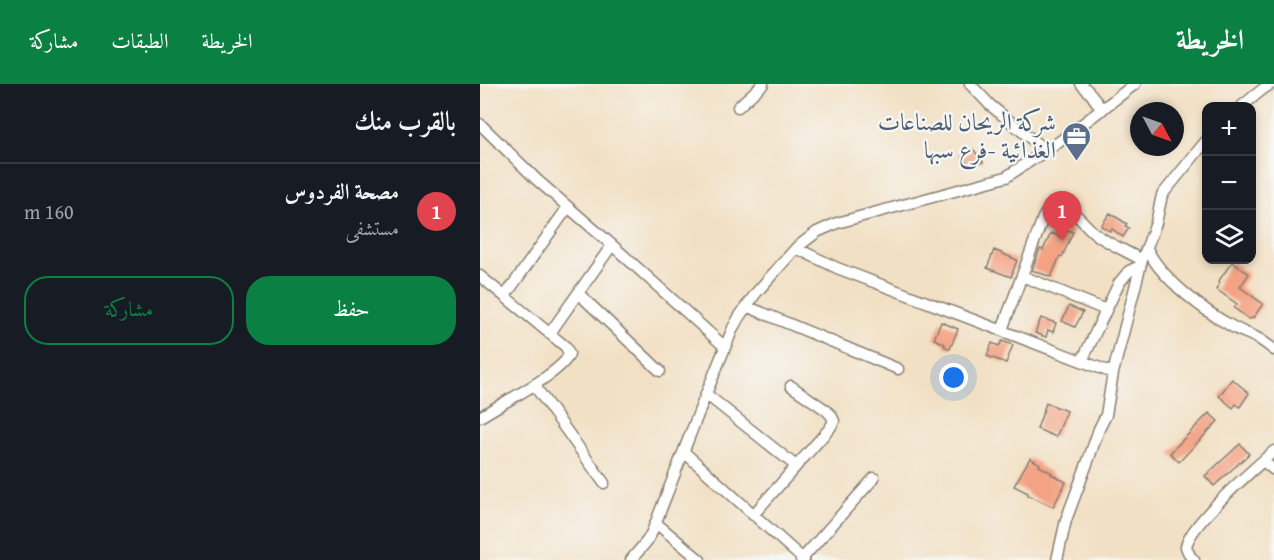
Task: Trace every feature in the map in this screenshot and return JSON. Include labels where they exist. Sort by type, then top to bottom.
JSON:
[{"type":"street","points":[[738,107],[763,84]]},
{"type":"street","points":[[970,84],[990,105],[1046,151]]},
{"type":"street","points":[[1081,84],[1102,110]]},
{"type":"street","points":[[631,560],[647,541],[656,523],[733,328],[746,306],[796,248],[817,232],[837,223],[1006,177],[1046,151],[1135,84]]},
{"type":"street","points":[[1247,102],[1271,84]]},
{"type":"street","points":[[480,124],[528,172],[725,346]]},
{"type":"street","points":[[1057,560],[1066,520],[1106,415],[1113,372],[1162,195],[1202,146]]},
{"type":"street","points":[[1002,330],[1043,218],[1055,206],[1061,206],[1077,215],[1098,236],[1158,267],[1199,304],[1231,326],[1256,337],[1274,350]]},
{"type":"street","points":[[506,296],[568,207]]},
{"type":"street","points":[[550,333],[612,245]]},
{"type":"street","points":[[796,248],[831,266],[1113,372]]},
{"type":"street","points":[[1082,361],[1121,279],[1143,258]]},
{"type":"street","points":[[480,276],[550,333],[569,352],[569,356],[562,364],[534,385],[480,417]]},
{"type":"street","points":[[1022,276],[1106,310]]},
{"type":"street","points":[[578,293],[660,371]]},
{"type":"street","points":[[746,306],[898,369]]},
{"type":"street","points":[[534,385],[604,483]]},
{"type":"street","points":[[753,515],[834,421],[826,410],[790,386]]},
{"type":"street","points":[[706,394],[796,466]]},
{"type":"street","points":[[1194,560],[1186,547],[1189,537],[1218,503],[1274,451]]},
{"type":"street","points":[[684,452],[802,560],[874,478]]},
{"type":"street","points":[[1263,460],[1274,470]]},
{"type":"street","points":[[656,523],[700,560]]},
{"type":"building","points":[[973,149],[983,162],[968,165],[962,157]]},
{"type":"building","points":[[1110,213],[1127,224],[1125,226],[1129,228],[1123,237],[1112,229],[1110,231],[1101,226]]},
{"type":"building","points":[[1067,230],[1073,232],[1051,277],[1032,270],[1040,249],[1043,250],[1051,233],[1063,238]]},
{"type":"building","points":[[994,250],[1017,260],[1011,277],[987,268]]},
{"type":"building","points":[[1231,264],[1235,264],[1249,274],[1240,287],[1263,304],[1253,318],[1249,319],[1234,308],[1237,304],[1216,289],[1220,283],[1218,282]]},
{"type":"building","points":[[1069,306],[1083,312],[1075,327],[1062,321]]},
{"type":"building","points":[[1041,318],[1056,323],[1053,332],[1048,330],[1046,337],[1035,333]]},
{"type":"building","points":[[941,322],[958,329],[950,349],[934,339]]},
{"type":"building","points":[[1002,341],[1013,345],[1006,363],[987,356],[992,343],[999,346]]},
{"type":"building","points":[[1232,379],[1249,393],[1240,407],[1236,404],[1233,408],[1219,396]]},
{"type":"building","points":[[1046,403],[1067,411],[1056,437],[1037,429]]},
{"type":"building","points":[[1209,413],[1218,421],[1179,462],[1170,453]]},
{"type":"building","points":[[1240,444],[1249,454],[1214,486],[1205,476]]},
{"type":"building","points":[[1030,458],[1066,482],[1053,507],[1014,486]]},
{"type":"place","name":"شركة الريحان للصناعات الغذائية -فرع سبها","points":[[1077,162]]},
{"type":"place","name":"مصحة الفردوس","points":[[1062,241]]}]
